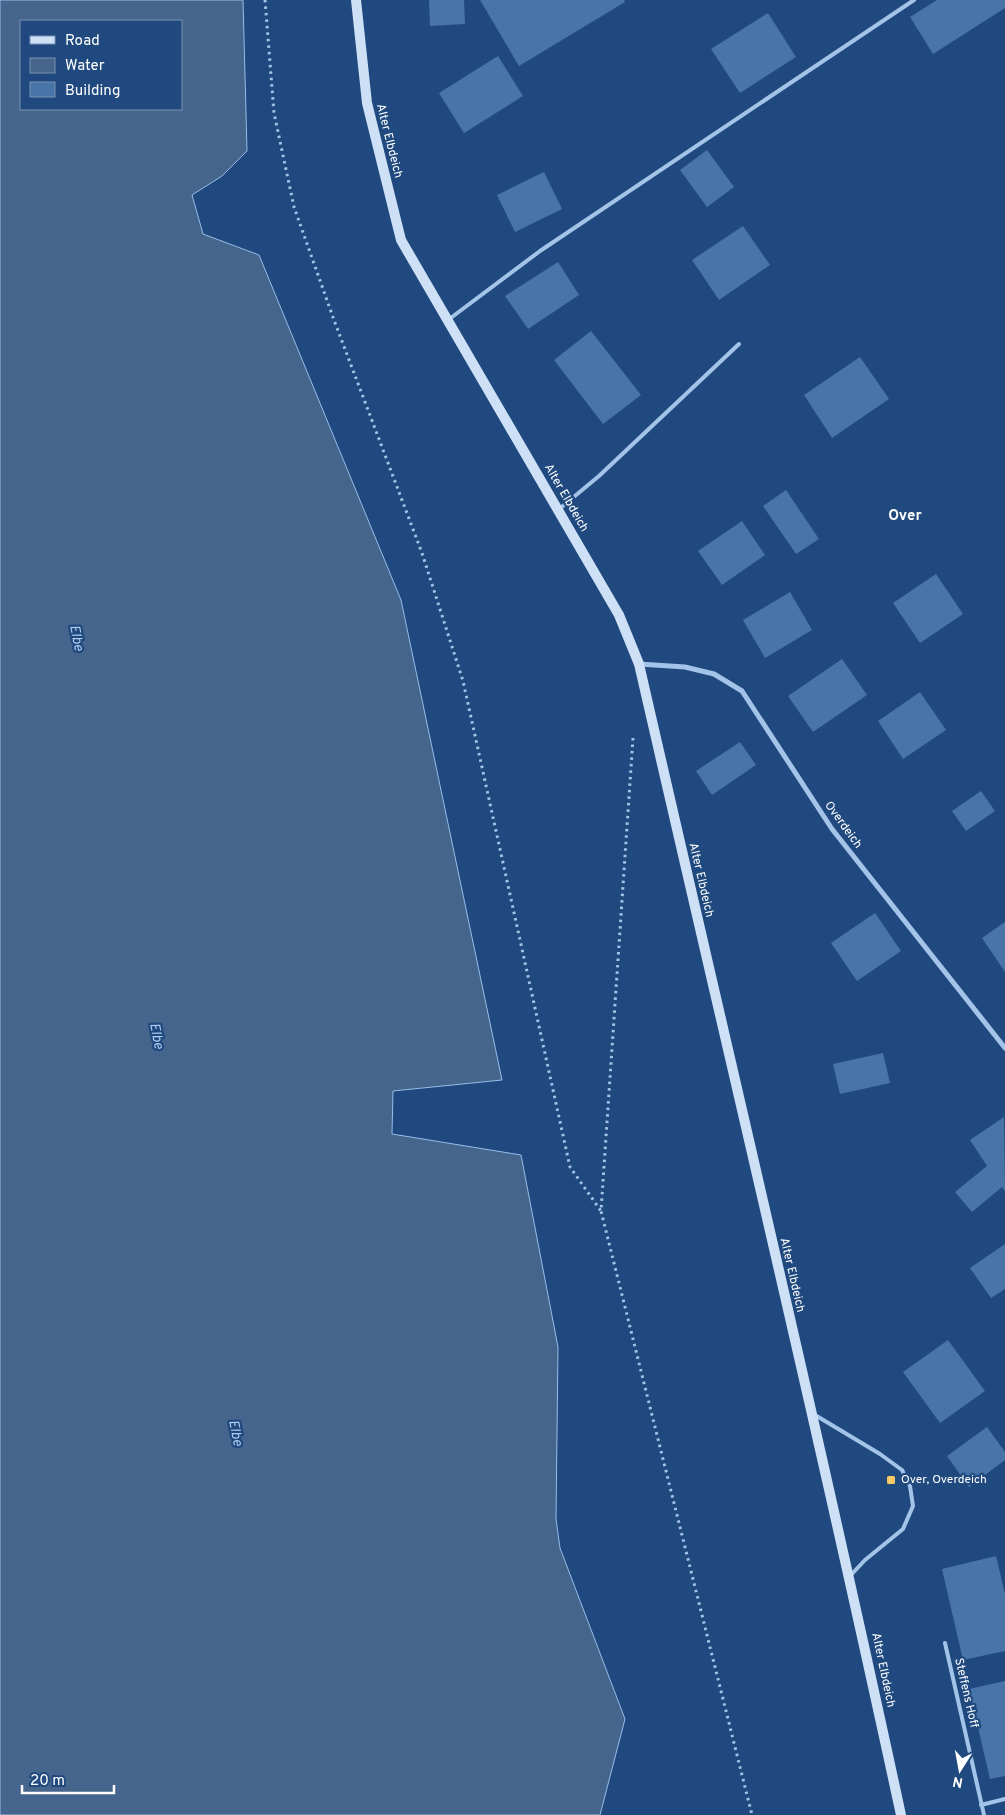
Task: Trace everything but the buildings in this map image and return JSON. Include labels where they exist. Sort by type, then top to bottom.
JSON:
[{"type":"street","name":"Alter Elbdeich","points":[[356,0],[367,103],[401,240],[619,615],[639,664],[810,1412],[850,1576],[901,1815]]},
{"type":"street","name":"Overdeich","points":[[639,664],[685,667],[714,674],[742,691],[832,830],[1005,1048]]},
{"type":"lane","points":[[448,320],[540,250],[914,0]]},
{"type":"lane","points":[[558,510],[605,470],[739,344]]},
{"type":"lane","points":[[810,1412],[880,1454],[902,1470],[910,1486],[913,1506],[904,1529],[865,1560],[850,1576]]},
{"type":"lane","name":"Steffens Hoff","points":[[945,1644],[984,1815]]},
{"type":"lane","points":[[981,1805],[1005,1799]]},
{"type":"path","points":[[265,0],[274,112],[294,207],[334,320],[422,553],[463,681],[570,1167],[600,1211]]},
{"type":"path","points":[[633,733],[600,1211],[752,1815]]},
{"type":"water","name":"Elbe","points":[[0,0],[243,0],[247,151],[222,176],[192,195],[203,234],[259,255],[401,600],[502,1080],[393,1091],[392,1134],[521,1155],[558,1347],[556,1519],[560,1548],[625,1719],[600,1815],[0,1815]]},
{"type":"place","name":"Over, Overdeich","points":[[891,1480]]},
{"type":"district","name":"Over","points":[[905,516]]}]
